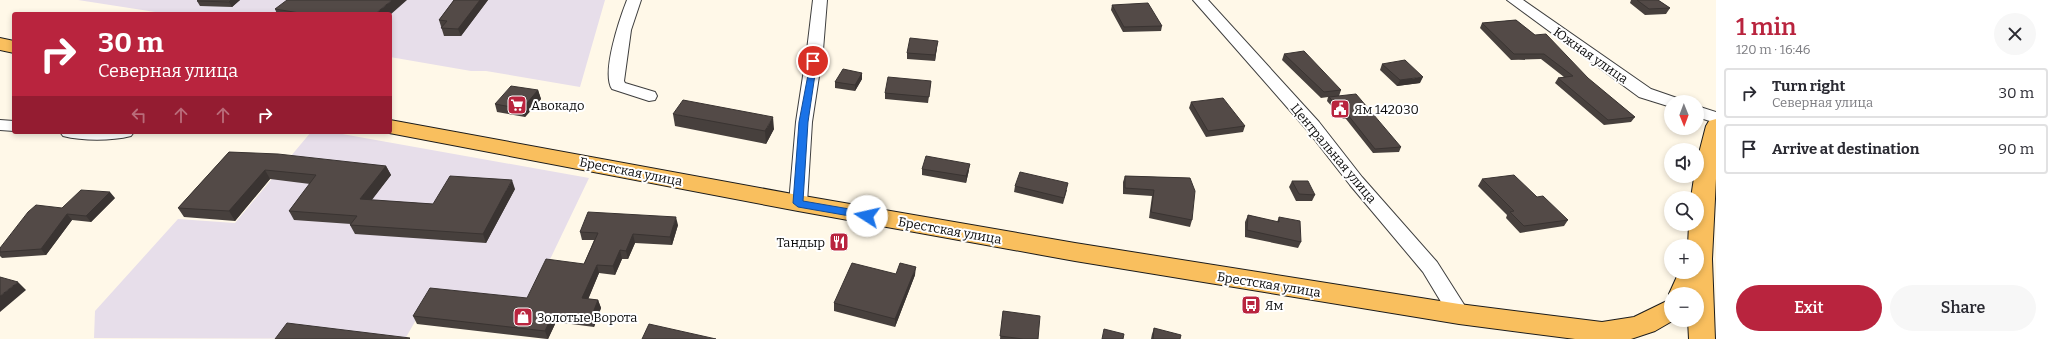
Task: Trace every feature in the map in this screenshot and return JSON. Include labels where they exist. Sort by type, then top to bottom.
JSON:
[{"type":"main road","points":[[0,44],[12,46]]},
{"type":"main road","name":"Брестская улица","points":[[392,127],[798,203],[1075,252],[1460,314],[1602,332],[1624,331],[1644,326],[1664,313]]},
{"type":"main road","points":[[1698,239],[1701,212],[1714,135]]},
{"type":"main road","points":[[1699,279],[1702,339]]},
{"type":"main road","name":"Брестская улица","points":[[1511,320],[1581,339]]},
{"type":"street","points":[[634,0],[623,30],[616,81],[618,86],[649,96]]},
{"type":"street","points":[[798,203],[804,122],[815,50],[820,0]]},
{"type":"street","name":"Центральная улица","points":[[1200,0],[1313,126],[1356,181],[1430,267],[1460,314]]},
{"type":"street","name":"Южная улица","points":[[1514,0],[1645,93],[1664,100]]},
{"type":"street","points":[[1704,114],[1716,118]]},
{"type":"street","points":[[0,125],[12,126]]},
{"type":"shaded area","points":[[78,0],[605,0],[580,87],[392,57],[392,12],[155,12]]},
{"type":"shaded area","points":[[309,134],[342,134],[589,178],[531,299],[432,292],[405,339],[94,338],[95,311],[178,219],[235,223]]},
{"type":"building","points":[[231,0],[229,2],[197,1]]},
{"type":"building","points":[[287,0],[392,0],[377,12],[294,12],[275,9]]},
{"type":"building","points":[[454,0],[480,0],[458,29],[441,28],[447,21],[439,20]]},
{"type":"building","points":[[1637,0],[1658,0],[1670,8],[1649,9]]},
{"type":"building","points":[[1148,3],[1162,26],[1124,27],[1112,5]]},
{"type":"building","points":[[1516,20],[1535,35],[1546,34],[1588,78],[1635,117],[1608,120],[1558,78],[1573,76],[1544,54],[1514,54],[1482,23]]},
{"type":"building","points":[[910,38],[938,41],[935,55],[907,53]]},
{"type":"building","points":[[1304,51],[1341,90],[1324,92],[1284,54]]},
{"type":"building","points":[[1405,60],[1423,77],[1400,80],[1382,64]]},
{"type":"building","points":[[843,69],[862,73],[855,85],[835,82]]},
{"type":"building","points":[[888,77],[931,81],[929,97],[885,93]]},
{"type":"building","points":[[511,86],[538,90],[522,109],[495,104]]},
{"type":"building","points":[[1356,94],[1401,147],[1375,149],[1348,115],[1345,115],[1329,97]]},
{"type":"building","points":[[1223,98],[1245,126],[1208,131],[1191,102]]},
{"type":"building","points":[[683,100],[773,117],[765,131],[673,114]]},
{"type":"building","points":[[229,152],[278,154],[386,166],[360,199],[433,204],[450,176],[512,180],[483,234],[350,225],[357,216],[289,211],[316,175],[265,170],[229,211],[178,208]]},
{"type":"building","points":[[926,156],[970,164],[966,176],[922,169]]},
{"type":"building","points":[[1020,172],[1068,183],[1064,198],[1015,186]]},
{"type":"building","points":[[1514,175],[1537,197],[1543,196],[1568,220],[1524,226],[1510,212],[1514,211],[1482,179]]},
{"type":"building","points":[[1125,176],[1190,178],[1195,191],[1192,220],[1151,212],[1154,190],[1125,188]]},
{"type":"building","points":[[1292,181],[1308,181],[1315,195],[1299,194]]},
{"type":"building","points":[[81,190],[110,192],[86,216],[67,214],[41,249],[0,252],[0,248],[28,212],[36,205],[62,208]]},
{"type":"building","points":[[588,212],[676,217],[670,237],[633,234],[626,251],[620,250],[613,266],[597,265],[582,298],[598,300],[591,318],[553,314],[545,331],[413,316],[430,288],[527,298],[546,259],[584,264],[598,233],[580,232]]},
{"type":"building","points":[[1248,215],[1279,222],[1279,217],[1300,221],[1301,242],[1247,230]]},
{"type":"building","points":[[852,263],[896,274],[900,263],[916,267],[895,319],[834,303]]},
{"type":"building","points":[[0,277],[18,282],[0,296]]},
{"type":"building","points":[[1003,311],[1040,316],[1038,339],[1000,336]]},
{"type":"building","points":[[287,323],[410,338],[275,339]]},
{"type":"building","points":[[649,324],[716,339],[642,339]]},
{"type":"building","points":[[1154,328],[1181,335],[1180,339],[1153,339]]},
{"type":"building","points":[[1104,329],[1124,334],[1123,339],[1102,339]]},
{"type":"place","name":"Авокадо","points":[[517,105]]},
{"type":"place","name":"Ям 142030","points":[[1340,109]]},
{"type":"place","name":"Тандыр","points":[[839,242]]},
{"type":"place","name":"Ям","points":[[1251,305]]},
{"type":"place","name":"Золотые Ворота","points":[[523,317]]},
{"type":"route","points":[[813,61],[804,122],[798,203],[867,216]]}]
